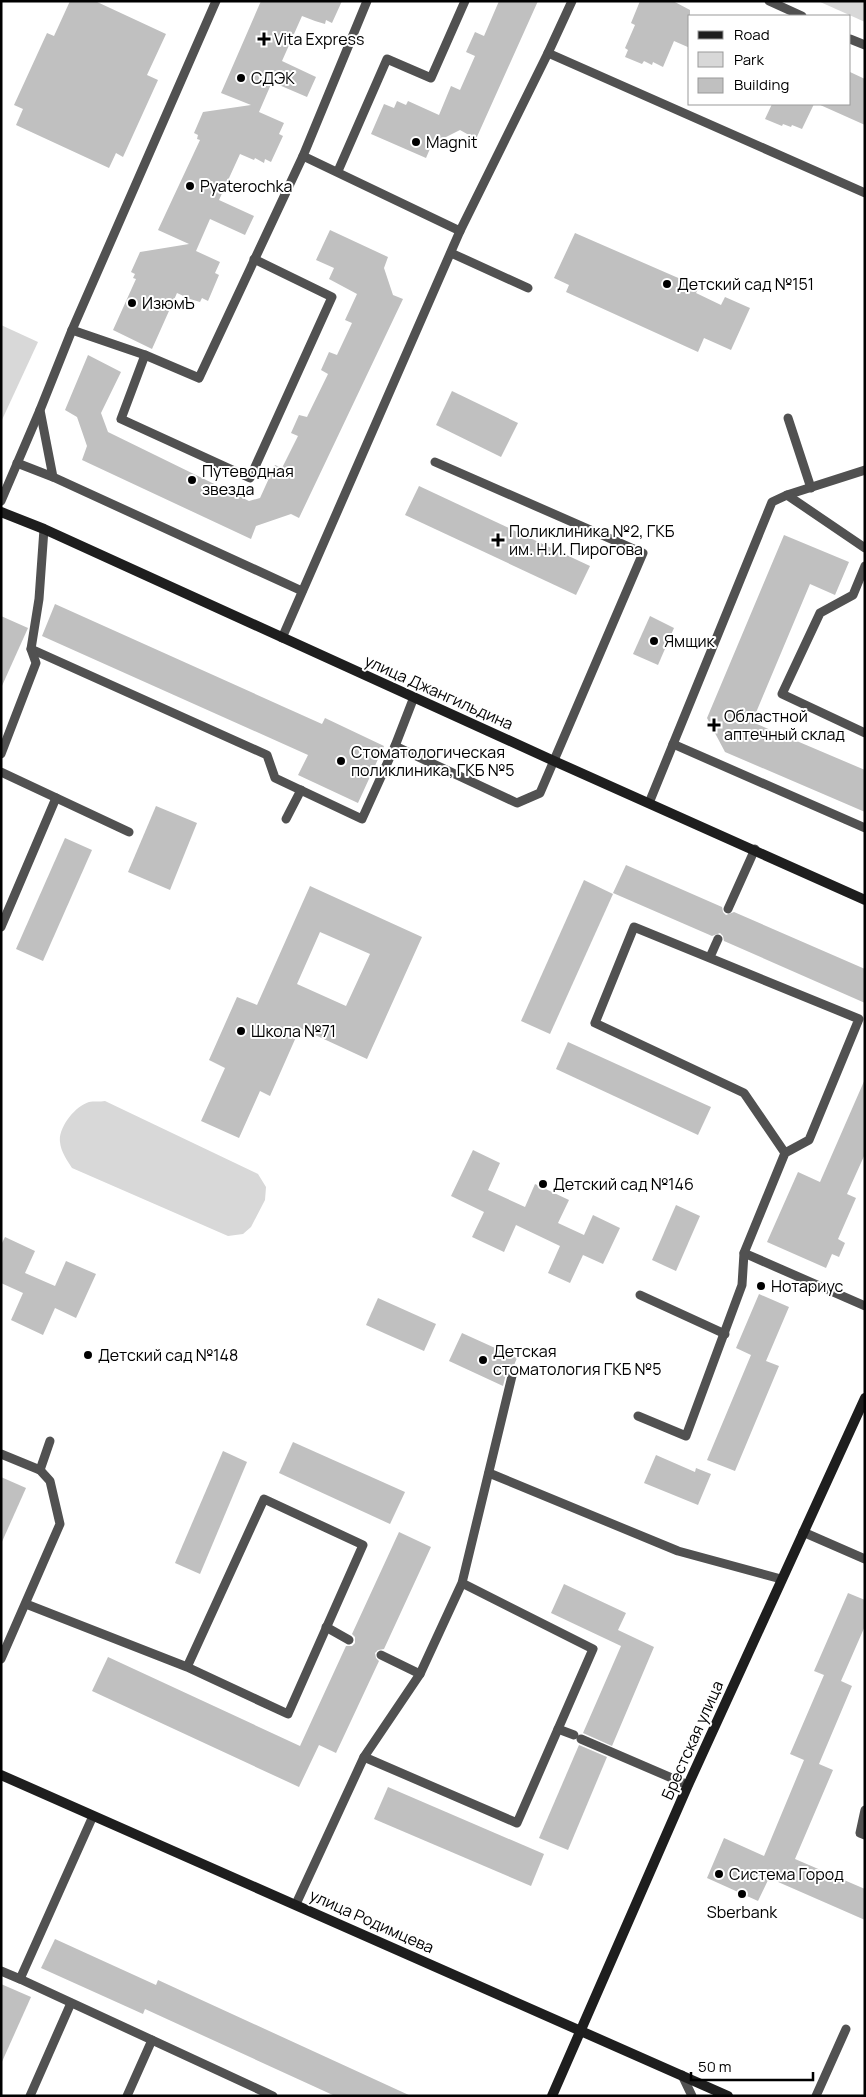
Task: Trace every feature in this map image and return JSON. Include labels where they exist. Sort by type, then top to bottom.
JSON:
[{"type":"main road","name":"улица Джангильдина","points":[[1,512],[44,529],[865,900]]},
{"type":"main road","name":"Брестская улица","points":[[552,2096],[688,1785],[865,1398]]},
{"type":"main road","name":"улица Родимцева","points":[[1,1775],[728,2096]]},
{"type":"lane","points":[[1,501],[72,330],[216,1]]},
{"type":"lane","points":[[72,330],[145,355],[199,378],[303,156],[367,1]]},
{"type":"lane","points":[[338,171],[387,59],[431,78],[465,1]]},
{"type":"lane","points":[[282,638],[460,231],[572,1]]},
{"type":"lane","points":[[769,1],[800,15]]},
{"type":"lane","points":[[851,39],[865,46]]},
{"type":"lane","points":[[548,53],[865,193]]},
{"type":"lane","points":[[303,156],[338,171],[460,231]]},
{"type":"lane","points":[[451,254],[528,288]]},
{"type":"lane","points":[[145,355],[120,419],[250,478],[332,297],[254,259]]},
{"type":"lane","points":[[40,410],[53,477]]},
{"type":"lane","points":[[788,418],[811,488]]},
{"type":"lane","points":[[396,746],[517,803],[540,793],[643,553],[435,462]]},
{"type":"lane","points":[[17,463],[53,477],[302,591]]},
{"type":"lane","points":[[649,803],[772,502],[865,470]]},
{"type":"lane","points":[[787,496],[865,548]]},
{"type":"lane","points":[[1,754],[36,663],[31,649],[39,599],[44,529]]},
{"type":"lane","points":[[865,566],[853,596],[820,613],[782,694],[865,733]]},
{"type":"lane","points":[[31,649],[267,755],[275,778],[362,818],[396,746],[414,697]]},
{"type":"lane","points":[[673,744],[865,828]]},
{"type":"lane","points":[[1,772],[130,832]]},
{"type":"lane","points":[[286,819],[301,790]]},
{"type":"lane","points":[[1,927],[56,798]]},
{"type":"lane","points":[[728,909],[755,849]]},
{"type":"lane","points":[[638,1416],[686,1436],[742,1285],[744,1253],[785,1153],[808,1140],[859,1019],[634,927],[595,1023],[744,1093],[785,1153]]},
{"type":"lane","points":[[710,957],[718,939]]},
{"type":"lane","points":[[744,1253],[865,1306]]},
{"type":"lane","points":[[640,1295],[725,1334]]},
{"type":"lane","points":[[296,1904],[364,1757],[420,1674],[462,1582],[512,1376]]},
{"type":"lane","points":[[40,1470],[50,1440]]},
{"type":"lane","points":[[1,1454],[40,1470],[50,1481],[60,1524],[1,1659]]},
{"type":"lane","points":[[489,1473],[678,1551],[781,1579]]},
{"type":"lane","points":[[26,1604],[187,1667],[288,1714],[363,1545],[264,1499],[187,1667]]},
{"type":"lane","points":[[803,1532],[865,1559]]},
{"type":"lane","points":[[364,1757],[517,1823],[593,1649],[462,1582]]},
{"type":"lane","points":[[326,1627],[349,1640]]},
{"type":"lane","points":[[381,1655],[420,1674]]},
{"type":"lane","points":[[558,1729],[688,1785]]},
{"type":"lane","points":[[865,1810],[860,1833],[865,1835]]},
{"type":"lane","points":[[20,1979],[93,1816]]},
{"type":"lane","points":[[1,1971],[273,2096]]},
{"type":"lane","points":[[30,2096],[71,2003]]},
{"type":"lane","points":[[816,2096],[846,2028]]},
{"type":"lane","points":[[127,2096],[152,2040]]},
{"type":"lane","points":[[682,2075],[692,2096]]},
{"type":"green space","points":[[818,1],[865,1],[865,22]]},
{"type":"green space","points":[[1,325],[38,342],[1,422]]},
{"type":"green space","points":[[105,1101],[258,1174],[266,1187],[265,1200],[251,1227],[243,1234],[228,1236],[72,1168],[64,1156],[61,1146],[60,1136],[62,1130],[68,1118],[78,1108],[91,1102]]},
{"type":"building","points":[[70,1],[95,1],[166,34],[147,75],[158,80],[123,157],[116,153],[109,168],[16,125],[23,109],[14,105],[47,33],[54,36]]},
{"type":"building","points":[[261,1],[342,1],[332,23],[326,20],[325,24],[302,16],[282,61],[316,77],[307,97],[272,82],[259,112],[284,123],[279,134],[283,136],[271,162],[265,159],[264,163],[255,158],[254,160],[240,154],[219,200],[254,216],[245,235],[210,219],[196,251],[220,262],[215,273],[219,275],[208,301],[202,298],[200,302],[177,293],[152,349],[113,330],[136,279],[133,278],[135,274],[131,272],[140,252],[189,244],[158,230],[200,140],[197,139],[198,135],[194,133],[203,112],[251,105],[221,93]]},
{"type":"building","points":[[499,1],[538,1],[476,139],[460,130],[432,144],[426,158],[371,134],[384,104],[394,108],[397,101],[406,105],[408,101],[439,115],[451,86],[460,90],[475,56],[466,52],[475,32],[484,36]]},
{"type":"building","points":[[640,1],[673,1],[690,10],[690,15],[688,15],[688,47],[674,41],[663,67],[653,62],[652,65],[644,61],[642,64],[625,57],[628,50],[625,48],[635,25],[631,23]]},
{"type":"building","points":[[851,72],[865,79],[865,125],[820,105],[851,105]]},
{"type":"building","points":[[772,105],[814,105],[802,129],[792,125],[791,127],[783,124],[782,126],[765,119]]},
{"type":"building","points":[[330,230],[388,257],[384,268],[393,295],[403,299],[299,518],[291,514],[256,526],[251,539],[82,460],[87,446],[77,417],[65,410],[88,355],[121,372],[101,413],[108,432],[249,501],[260,498],[275,465],[282,468],[298,436],[291,433],[299,415],[307,417],[328,374],[321,370],[329,352],[337,355],[352,323],[345,320],[357,294],[329,279],[334,268],[316,260]]},
{"type":"building","points":[[575,233],[699,287],[696,293],[721,305],[725,297],[750,308],[731,350],[704,338],[698,352],[566,292],[569,285],[554,278]]},
{"type":"building","points":[[452,391],[518,423],[501,457],[436,425]]},
{"type":"building","name":"Поликлиника №2, ГКБ им. Н.И. Пирогова","points":[[419,486],[590,566],[576,595],[405,515]]},
{"type":"building","points":[[784,535],[849,562],[835,595],[810,584],[752,722],[865,770],[865,812],[725,752],[707,718]]},
{"type":"building","points":[[55,604],[322,724],[325,718],[384,746],[358,803],[298,775],[308,755],[42,636]]},
{"type":"building","points":[[1,616],[28,628],[1,688]]},
{"type":"building","name":"Ямщик","points":[[650,616],[674,628],[658,665],[633,654]]},
{"type":"building","points":[[156,806],[197,823],[170,890],[128,872]]},
{"type":"building","points":[[65,838],[92,850],[43,961],[16,949]]},
{"type":"building","points":[[626,865],[722,907],[726,915],[734,912],[865,969],[865,1003],[724,941],[720,933],[712,936],[613,893]]},
{"type":"building","points":[[584,880],[613,894],[550,1034],[521,1021]]},
{"type":"building","points":[[310,886],[422,937],[367,1059],[300,1028],[270,1096],[260,1091],[239,1138],[201,1121],[225,1068],[209,1060],[237,997],[257,1005]],"holes":[[[320,932],[370,954],[346,1006],[297,984]]]},
{"type":"building","points":[[568,1042],[711,1107],[698,1135],[556,1069]]},
{"type":"building","points":[[865,1079],[865,1154],[847,1194],[856,1198],[838,1239],[845,1243],[839,1257],[832,1254],[826,1268],[767,1242],[798,1172],[820,1182]]},
{"type":"building","points":[[473,1150],[500,1163],[488,1190],[525,1207],[535,1184],[569,1200],[558,1223],[584,1235],[593,1215],[620,1228],[603,1264],[583,1255],[570,1283],[548,1273],[560,1246],[516,1225],[504,1252],[472,1237],[484,1212],[451,1196]]},
{"type":"building","points":[[676,1205],[700,1216],[676,1271],[652,1260]]},
{"type":"building","points":[[5,1237],[35,1251],[25,1273],[55,1286],[66,1261],[96,1274],[76,1318],[55,1308],[43,1335],[11,1320],[23,1293],[1,1283],[1,1245]]},
{"type":"building","points":[[759,1294],[789,1307],[766,1361],[779,1366],[735,1471],[707,1460],[751,1355],[736,1348]]},
{"type":"building","points":[[378,1298],[436,1324],[424,1351],[366,1325]]},
{"type":"building","name":"Детская стоматология ГКБ №5","points":[[462,1333],[517,1358],[512,1370],[506,1374],[503,1386],[449,1361]]},
{"type":"building","points":[[293,1442],[405,1492],[390,1524],[279,1473]]},
{"type":"building","points":[[223,1451],[247,1462],[200,1574],[175,1563]]},
{"type":"building","points":[[656,1455],[695,1472],[696,1468],[711,1474],[698,1505],[644,1483]]},
{"type":"building","points":[[1,1477],[26,1488],[1,1544]]},
{"type":"building","points":[[399,1532],[431,1547],[384,1649],[378,1650],[375,1653],[379,1661],[336,1753],[319,1745],[299,1787],[92,1691],[108,1657],[300,1746],[346,1646],[352,1646],[355,1643],[355,1637],[352,1634]]},
{"type":"building","points":[[564,1584],[626,1613],[618,1630],[654,1647],[612,1746],[583,1733],[621,1646],[551,1613]]},
{"type":"building","points":[[848,1593],[865,1600],[865,1626],[841,1681],[852,1686],[819,1764],[833,1770],[795,1859],[865,1889],[865,1920],[769,1878],[758,1901],[707,1878],[724,1838],[764,1856],[804,1760],[790,1754],[824,1675],[814,1671]]},
{"type":"building","points":[[579,1745],[607,1757],[568,1850],[539,1838]]},
{"type":"building","points":[[388,1787],[544,1854],[531,1886],[374,1819]]},
{"type":"building","points":[[55,1939],[156,1985],[158,1980],[411,2096],[335,2096],[145,2009],[143,2014],[41,1968]]},
{"type":"building","points":[[1,1984],[31,1997],[1,2064]]},
{"type":"place","name":"Vita Express","points":[[264,39]]},
{"type":"place","name":"СДЭК","points":[[241,78]]},
{"type":"place","name":"Magnit","points":[[416,142]]},
{"type":"place","name":"Pyaterochka","points":[[190,186]]},
{"type":"place","name":"Детский сад №151","points":[[667,284]]},
{"type":"place","name":"ИзюмЪ","points":[[132,303]]},
{"type":"place","name":"Путеводная звезда","points":[[192,480]]},
{"type":"place","name":"Поликлиника №2, ГКБ им. Н.И. Пирогова","points":[[498,540]]},
{"type":"place","name":"Ямщик","points":[[654,641]]},
{"type":"place","name":"Областной аптечный склад","points":[[714,725]]},
{"type":"place","name":"Стоматологическая поликлиника, ГКБ №5","points":[[341,761]]},
{"type":"place","name":"Школа №71","points":[[241,1031]]},
{"type":"place","name":"Детский сад №146","points":[[543,1184]]},
{"type":"place","name":"Нотариус","points":[[761,1286]]},
{"type":"place","name":"Детский сад №148","points":[[88,1355]]},
{"type":"place","name":"Детская стоматология ГКБ №5","points":[[483,1360]]},
{"type":"place","name":"Система Город","points":[[719,1874]]},
{"type":"place","name":"Sberbank","points":[[742,1894]]}]
